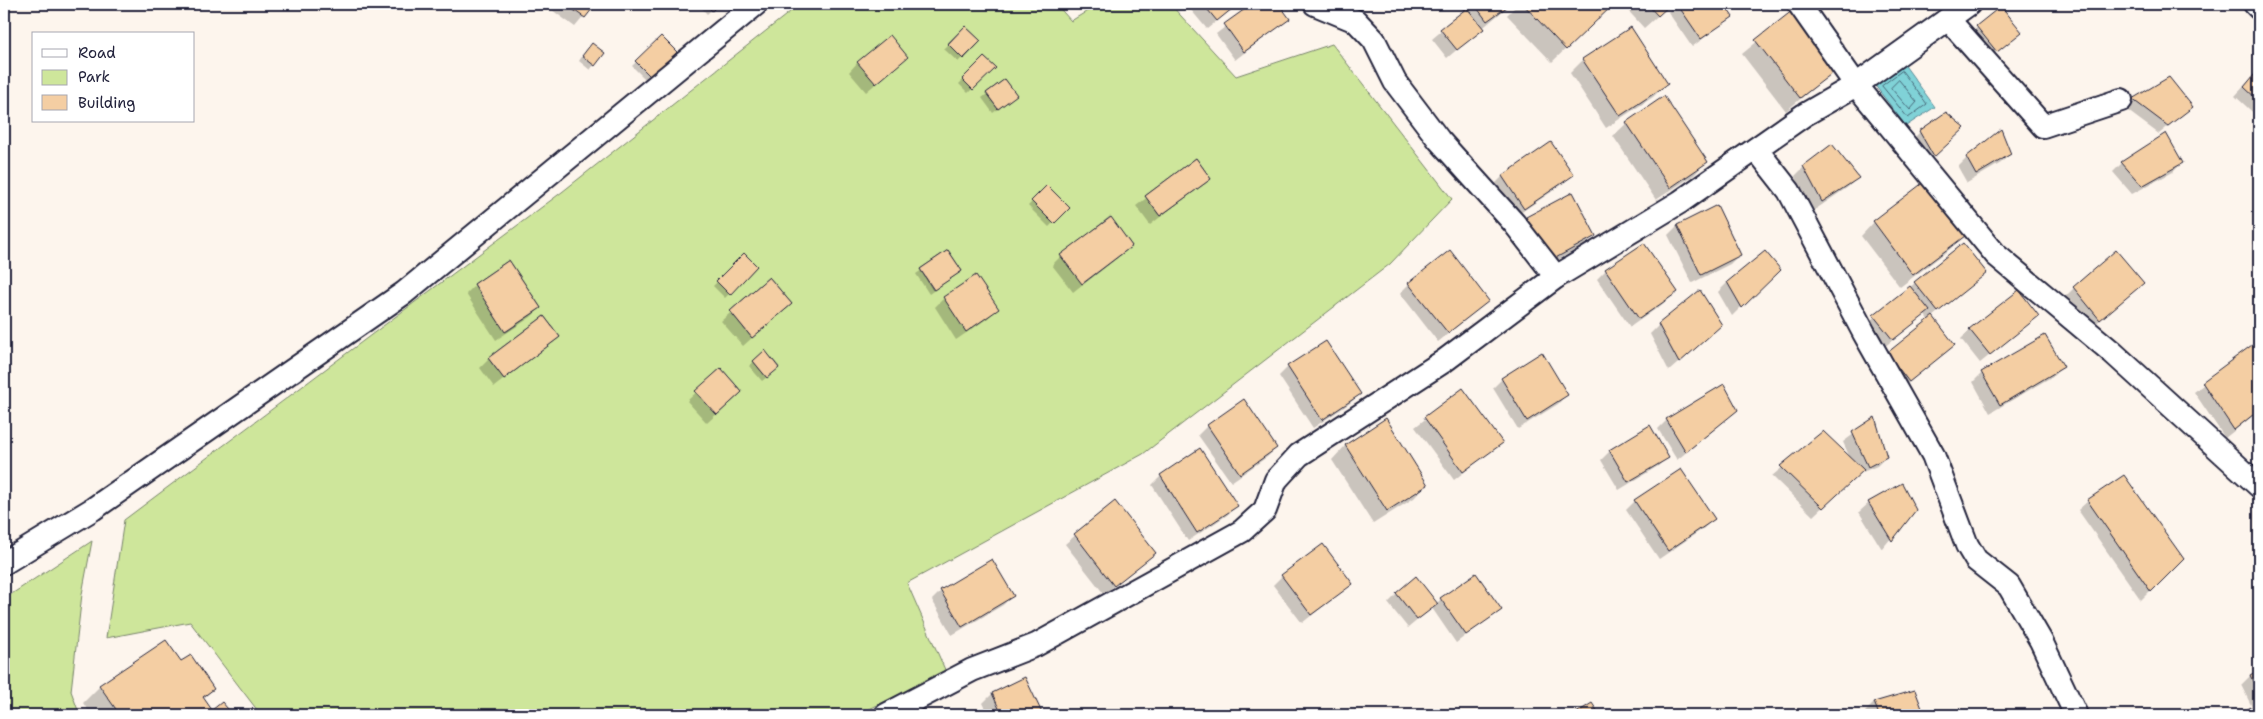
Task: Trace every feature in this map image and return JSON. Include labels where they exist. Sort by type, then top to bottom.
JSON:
[{"type":"street","points":[[4,564],[93,509],[404,293],[756,4]]},
{"type":"street","points":[[1315,4],[1356,21],[1374,40],[1395,82],[1439,140],[1519,229],[1556,277]]},
{"type":"street","points":[[1799,4],[1856,85],[1996,255],[2112,352],[2259,486]]},
{"type":"street","points":[[886,715],[972,670],[1036,645],[1242,531],[1265,510],[1276,480],[1299,455],[1444,361],[1556,277],[1680,202],[1804,115],[1856,85],[1969,4]]},
{"type":"street","points":[[2255,4],[2259,8]]},
{"type":"street","points":[[1948,19],[2043,126],[2121,100]]},
{"type":"street","points":[[1756,149],[1789,191],[1864,333],[1933,455],[1967,545],[1976,560],[2009,586],[2041,641],[2076,715]]},
{"type":"green space","points":[[800,4],[1056,4],[1071,21],[1099,4],[1170,4],[1236,76],[1332,44],[1452,199],[1390,264],[1143,454],[907,583],[946,672],[857,715],[261,715],[190,622],[106,638],[124,520],[562,192]],"holes":[[[965,26],[981,41],[964,59],[948,43]],[[984,57],[995,68],[973,90],[963,79]],[[1005,79],[1016,95],[998,109],[986,93]],[[1196,158],[1211,179],[1160,216],[1145,196]],[[1031,201],[1069,208],[1054,224]],[[1110,217],[1132,246],[1083,284],[1061,256]],[[948,250],[962,271],[933,290],[920,269]],[[744,253],[757,266],[730,294],[716,281]],[[509,260],[541,308],[506,332],[474,284]],[[769,277],[792,304],[752,338],[730,311]],[[544,316],[560,337],[504,379],[488,358]],[[765,351],[779,367],[767,378],[753,361]],[[721,368],[742,392],[717,415],[695,392]]]},
{"type":"green space","points":[[92,541],[82,594],[71,691],[79,713],[77,715],[4,715],[4,599]]},
{"type":"water","points":[[1903,63],[1935,107],[1906,126],[1874,84]]},
{"type":"building","points":[[565,4],[596,4],[585,18]]},
{"type":"building","points":[[706,4],[719,4],[712,11]]},
{"type":"building","points":[[1203,4],[1238,4],[1217,21]]},
{"type":"building","points":[[1252,4],[1279,4],[1290,19],[1244,52],[1224,24]]},
{"type":"building","points":[[1474,4],[1511,4],[1487,21]]},
{"type":"building","points":[[1523,4],[1614,4],[1566,50]]},
{"type":"building","points":[[1647,4],[1671,4],[1658,16]]},
{"type":"building","points":[[1677,4],[1724,4],[1733,17],[1701,39]]},
{"type":"building","points":[[2001,6],[2022,32],[1997,52],[1976,26]]},
{"type":"building","points":[[1467,8],[1484,29],[1457,50],[1440,29]]},
{"type":"building","points":[[1793,10],[1839,68],[1800,98],[1755,40]]},
{"type":"building","points":[[965,26],[981,41],[963,59],[948,44]]},
{"type":"building","points":[[1631,27],[1668,84],[1620,116],[1582,59]]},
{"type":"building","points":[[890,35],[908,57],[876,84],[857,62]]},
{"type":"building","points":[[661,36],[677,52],[652,78],[635,61]]},
{"type":"building","points":[[592,43],[605,53],[595,66],[582,56]]},
{"type":"building","points":[[984,57],[996,68],[973,90],[962,79]]},
{"type":"building","points":[[2259,69],[2259,101],[2244,87]]},
{"type":"building","points":[[2169,77],[2193,107],[2168,126],[2132,99]]},
{"type":"building","points":[[1005,79],[1017,95],[998,109],[986,93]]},
{"type":"building","points":[[1664,96],[1708,162],[1670,188],[1626,122]]},
{"type":"building","points":[[1946,112],[1965,128],[1934,157],[1919,131]]},
{"type":"building","points":[[2001,129],[2011,154],[1976,175],[1966,157]]},
{"type":"building","points":[[2166,133],[2183,163],[2142,186],[2121,162]]},
{"type":"building","points":[[1551,142],[1574,175],[1524,209],[1502,176]]},
{"type":"building","points":[[1832,144],[1859,178],[1822,202],[1803,166]]},
{"type":"building","points":[[1196,158],[1211,179],[1160,216],[1145,196]]},
{"type":"building","points":[[1924,182],[1965,236],[1913,275],[1873,221]]},
{"type":"building","points":[[1047,185],[1070,208],[1054,224],[1031,201]]},
{"type":"building","points":[[1573,192],[1596,236],[1550,261],[1526,217]]},
{"type":"building","points":[[1717,205],[1741,255],[1701,275],[1677,225]]},
{"type":"building","points":[[1111,217],[1132,246],[1082,284],[1060,255]]},
{"type":"building","points":[[1644,243],[1678,292],[1639,319],[1605,269]]},
{"type":"building","points":[[1963,243],[1987,273],[1938,312],[1914,282]]},
{"type":"building","points":[[948,250],[962,271],[934,290],[920,269]]},
{"type":"building","points":[[1450,250],[1489,301],[1448,333],[1408,283]]},
{"type":"building","points":[[2116,250],[2144,283],[2100,320],[2073,287]]},
{"type":"building","points":[[1765,251],[1781,270],[1742,308],[1727,282]]},
{"type":"building","points":[[744,253],[757,266],[730,295],[716,281]]},
{"type":"building","points":[[509,260],[541,308],[505,332],[474,284]]},
{"type":"building","points":[[976,275],[999,309],[966,332],[943,297]]},
{"type":"building","points":[[769,277],[792,304],[752,338],[730,311]]},
{"type":"building","points":[[1910,286],[1930,311],[1893,340],[1873,315]]},
{"type":"building","points":[[1700,290],[1722,325],[1679,363],[1658,324]]},
{"type":"building","points":[[2019,290],[2039,316],[1990,355],[1969,329]]},
{"type":"building","points":[[544,316],[560,337],[504,379],[488,358]]},
{"type":"building","points":[[1933,316],[1955,345],[1909,382],[1887,353]]},
{"type":"building","points":[[2045,335],[2064,367],[2000,405],[1981,372]]},
{"type":"building","points":[[1326,341],[1361,394],[1322,420],[1287,366]]},
{"type":"building","points":[[2252,345],[2259,357],[2259,410],[2234,430],[2202,382]]},
{"type":"building","points":[[765,350],[779,368],[767,378],[753,361]]},
{"type":"building","points":[[1542,352],[1568,395],[1527,421],[1501,378]]},
{"type":"building","points":[[721,368],[742,392],[717,415],[695,391]]},
{"type":"building","points":[[1724,384],[1738,410],[1686,452],[1666,419]]},
{"type":"building","points":[[1463,388],[1503,443],[1463,472],[1424,417]]},
{"type":"building","points":[[1244,399],[1277,448],[1240,474],[1207,425]]},
{"type":"building","points":[[1875,417],[1887,457],[1868,467],[1852,432]]},
{"type":"building","points":[[1386,418],[1428,485],[1387,511],[1345,445]]},
{"type":"building","points":[[1650,425],[1669,458],[1628,482],[1609,450]]},
{"type":"building","points":[[1823,431],[1864,470],[1823,508],[1780,466]]},
{"type":"building","points":[[1200,448],[1238,506],[1197,533],[1160,475]]},
{"type":"building","points":[[1681,469],[1715,519],[1668,551],[1634,500]]},
{"type":"building","points":[[2124,475],[2184,559],[2151,592],[2087,500]]},
{"type":"building","points":[[1902,483],[1916,510],[1892,541],[1868,502]]},
{"type":"building","points":[[1115,501],[1156,553],[1114,586],[1074,534]]},
{"type":"building","points":[[1323,544],[1353,584],[1311,615],[1281,575]]},
{"type":"building","points":[[992,559],[1014,596],[962,627],[940,590]]},
{"type":"building","points":[[1476,573],[1502,610],[1466,635],[1440,598]]},
{"type":"building","points":[[1416,576],[1438,604],[1417,620],[1396,593]]},
{"type":"building","points":[[166,640],[181,661],[191,655],[214,689],[203,697],[212,710],[222,702],[233,715],[120,715],[99,685]]},
{"type":"building","points":[[2259,670],[2259,694],[2250,675]]},
{"type":"building","points":[[1025,677],[1043,715],[1002,715],[992,693]]},
{"type":"building","points":[[1915,690],[1923,711],[1916,715],[1879,715],[1874,702]]},
{"type":"building","points":[[1592,703],[1600,715],[1573,715]]},
{"type":"building","points":[[2251,707],[2257,715],[2238,715]]}]
